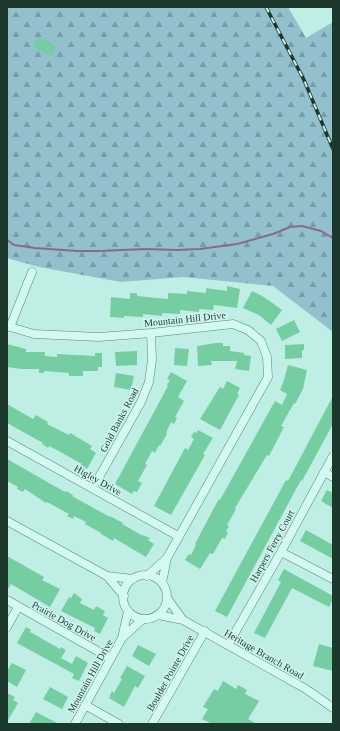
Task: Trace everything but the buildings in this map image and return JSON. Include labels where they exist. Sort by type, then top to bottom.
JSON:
[{"type":"street","points":[[8,326],[32,272]]},
{"type":"street","name":"Mountain Hill Drive","points":[[8,326],[34,334],[99,337],[233,324],[248,330],[261,342],[267,357],[268,377],[178,536],[167,558],[162,583]]},
{"type":"street","name":"Gold Banks Road","points":[[93,488],[141,402],[149,382],[152,360],[152,333]]},
{"type":"street","name":"Higley Drive","points":[[7,441],[178,536]]},
{"type":"street","name":"Harpers Ferry Court","points":[[228,645],[333,456]]},
{"type":"street","points":[[324,472],[333,477]]},
{"type":"street","points":[[7,521],[107,576],[124,596]]},
{"type":"street","points":[[281,552],[333,579]]},
{"type":"street","name":"Mountain Hill Drive","points":[[147,576],[167,558]]},
{"type":"street","points":[[107,576],[134,579]]},
{"type":"street","points":[[140,576],[147,576],[157,579],[162,583],[165,588],[167,598],[166,605],[158,615],[143,619],[132,615],[128,611],[125,606],[124,596],[129,584],[134,579],[140,576]]},
{"type":"street","points":[[167,598],[182,620]]},
{"type":"street","name":"Prairie Dog Drive","points":[[7,600],[110,658]]},
{"type":"street","points":[[7,627],[18,607]]},
{"type":"street","name":"Mountain Hill Drive","points":[[122,638],[128,611]]},
{"type":"street","name":"Heritage Branch Road","points":[[158,615],[182,620],[205,631],[306,689],[333,708]]},
{"type":"street","name":"Mountain Hill Drive","points":[[74,724],[122,638],[143,619]]},
{"type":"street","name":"Boulder Pointe Drive","points":[[152,724],[205,631]]},
{"type":"street","points":[[85,705],[119,724]]},
{"type":"green space","points":[[7,7],[288,7],[306,38],[333,22],[333,332],[273,286],[183,277],[121,282],[39,267],[7,258]]},
{"type":"waterway","points":[[7,240],[14,245],[77,251],[200,249],[237,244],[273,234],[290,227],[302,226],[321,231],[333,238]]},
{"type":"railway","points":[[266,7],[304,80],[333,149]]}]
